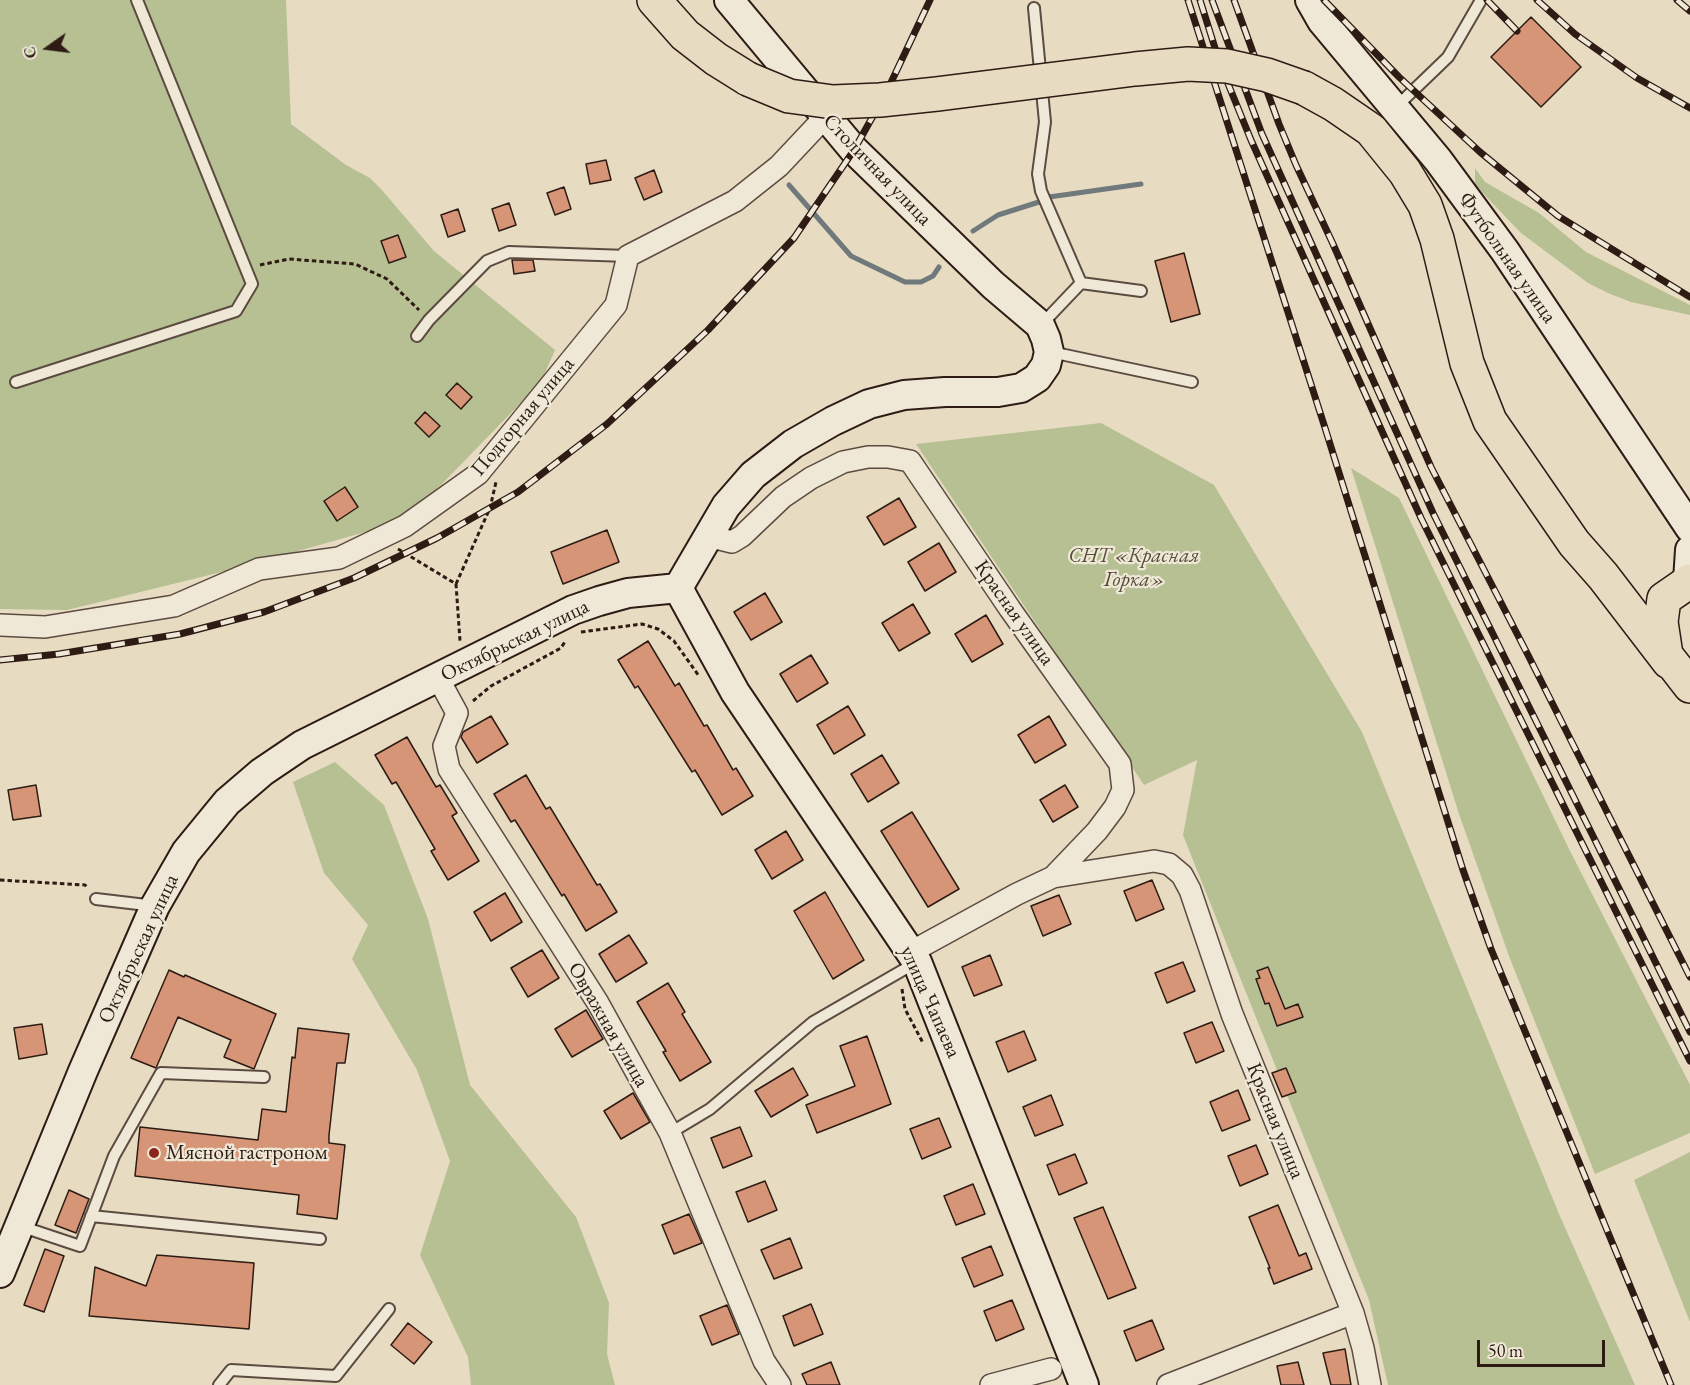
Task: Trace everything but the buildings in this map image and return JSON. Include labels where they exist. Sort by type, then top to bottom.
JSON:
[{"type":"main road","points":[[654,0],[685,35],[716,59],[748,79],[789,96],[833,102],[880,100],[1188,64],[1227,66],[1267,75],[1304,88],[1333,104],[1371,130],[1405,172],[1425,205],[1437,239],[1467,363],[1490,422],[1574,543],[1680,674]]},
{"type":"main road","points":[[1603,576],[1623,587],[1683,578]]},
{"type":"main road","points":[[1680,674],[1663,646],[1661,628],[1683,578]]},
{"type":"street","name":"Столичная улица","points":[[729,0],[854,150],[993,285],[1044,339]]},
{"type":"street","name":"Футбольная улица","points":[[1310,0],[1322,21],[1438,160],[1505,251],[1690,528]]},
{"type":"street","points":[[628,256],[735,201],[779,166],[825,117]]},
{"type":"street","name":"Подгорная улица","points":[[0,626],[45,627],[174,606],[259,569],[339,558],[405,526],[478,474],[616,305],[628,256]]},
{"type":"street","points":[[678,588],[726,506],[753,475],[793,444],[869,404],[904,395],[998,392],[1021,388],[1037,378],[1046,365],[1044,339]]},
{"type":"street","name":"Красная улица","points":[[708,536],[732,542],[742,536],[783,497],[843,462],[868,457],[910,461],[1010,609],[1120,764],[1123,790],[1115,807],[1097,831],[1053,877]]},
{"type":"street","name":"Октябрьская улица","points":[[0,1273],[83,1071],[155,906],[186,852],[227,802],[262,772],[302,746],[573,610],[599,600],[628,593],[678,588]]},
{"type":"street","name":"улица Чапаева","points":[[678,588],[735,692],[914,957],[1084,1385]]},
{"type":"street","points":[[450,672],[457,713]]},
{"type":"street","name":"Овражная улица","points":[[457,713],[444,746],[449,769],[598,1003],[670,1133],[764,1361],[780,1385]]},
{"type":"street","name":"Красная улица","points":[[1053,877],[1154,861],[1169,864],[1182,875],[1191,890],[1232,1014],[1353,1313],[1370,1385]]},
{"type":"street","points":[[914,957],[1017,894],[1053,877]]},
{"type":"street","points":[[1168,1385],[1353,1313]]},
{"type":"street","points":[[991,1385],[1051,1369]]},
{"type":"lane","points":[[15,382],[236,311],[252,284],[137,0]]},
{"type":"lane","points":[[1395,108],[1448,57],[1481,0]]},
{"type":"lane","points":[[1034,8],[1045,122],[1038,174],[1041,191],[1081,283]]},
{"type":"lane","points":[[417,336],[429,320],[487,261],[509,252],[628,256]]},
{"type":"lane","points":[[1081,283],[1141,291]]},
{"type":"lane","points":[[1081,283],[1044,339],[1192,382]]},
{"type":"lane","points":[[96,899],[155,906]]},
{"type":"lane","points":[[670,1133],[710,1109],[813,1022],[914,957]]},
{"type":"lane","points":[[19,1226],[80,1246],[114,1156],[162,1072],[264,1077]]},
{"type":"lane","points":[[92,1216],[320,1239]]},
{"type":"lane","points":[[219,1385],[231,1370],[336,1376],[389,1309]]},
{"type":"path","points":[[246,268],[289,259],[355,264],[387,279],[429,320]]},
{"type":"path","points":[[450,672],[456,584],[490,508],[505,440]]},
{"type":"path","points":[[381,537],[456,584]]},
{"type":"path","points":[[580,633],[642,624],[658,629],[674,641],[702,680]]},
{"type":"path","points":[[457,713],[491,686],[561,648],[570,634]]},
{"type":"path","points":[[0,880],[85,885],[96,899]]},
{"type":"green space","points":[[0,0],[286,0],[291,124],[346,165],[370,178],[434,251],[555,350],[541,382],[407,520],[246,566],[67,610],[0,609]]},
{"type":"green space","points":[[1475,168],[1485,182],[1539,213],[1586,252],[1690,305],[1690,315],[1631,302],[1588,283],[1521,233],[1475,185]]},
{"type":"green space","name":"СНТ «Красная Горка»","points":[[1101,423],[1214,485],[1362,732],[1559,1214],[1635,1385],[1388,1385],[1369,1300],[1183,835],[1197,760],[1144,785],[916,444]]},
{"type":"green space","points":[[1351,468],[1399,498],[1570,851],[1690,1085],[1690,1133],[1595,1174],[1509,956],[1459,814]]},
{"type":"green space","points":[[335,762],[384,805],[428,919],[470,1085],[576,1217],[609,1303],[607,1354],[615,1385],[471,1385],[468,1357],[420,1255],[450,1161],[417,1070],[352,959],[368,925],[324,873],[293,782]]},
{"type":"green space","points":[[1690,1152],[1690,1322],[1634,1180]]},
{"type":"waterway","points":[[1049,197],[1141,184]]},
{"type":"waterway","points":[[789,185],[851,256],[905,282],[921,282],[933,276],[939,267]]},
{"type":"waterway","points":[[973,231],[998,215],[1039,202]]},
{"type":"railway","points":[[0,660],[59,654],[180,634],[264,612],[354,578],[437,538],[518,492],[607,424],[708,330],[794,238],[854,150],[887,91],[930,0]]},
{"type":"railway","points":[[1188,0],[1463,870],[1491,949],[1671,1385]]},
{"type":"railway","points":[[1200,0],[1220,64],[1251,140],[1421,518],[1690,1061]]},
{"type":"railway","points":[[1212,0],[1262,134],[1433,513],[1690,1032]]},
{"type":"railway","points":[[1234,0],[1296,165],[1431,467],[1690,977]]},
{"type":"railway","points":[[1324,0],[1399,77],[1480,152],[1558,216],[1690,297]]},
{"type":"railway","points":[[1487,0],[1517,31]]},
{"type":"railway","points":[[1537,0],[1575,34],[1637,78],[1690,108]]},
{"type":"railway","points":[[1677,0],[1690,11]]},
{"type":"place","name":"Мясной гастроном","points":[[154,1153]]}]
